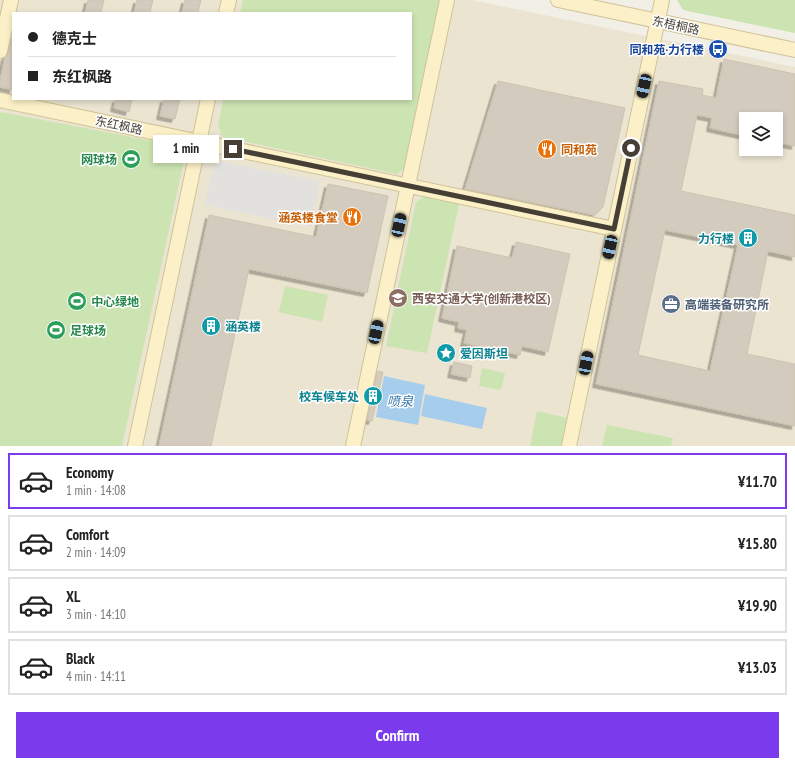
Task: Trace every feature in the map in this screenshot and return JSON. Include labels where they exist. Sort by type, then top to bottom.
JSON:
[{"type":"street","points":[[0,51],[11,0]]},
{"type":"street","points":[[226,12],[228,0]]},
{"type":"street","points":[[353,446],[447,0]]},
{"type":"street","name":"东梧桐路","points":[[558,0],[795,50]]},
{"type":"street","points":[[569,446],[662,0]]},
{"type":"street","name":"东红枫路","points":[[0,100],[614,229]]},
{"type":"street","points":[[135,446],[208,100]]},
{"type":"shaded area","name":"西安交通大学(创新港校区)","points":[[0,0],[472,0],[795,67],[795,446],[0,446]]},
{"type":"shaded area","points":[[221,162],[320,181],[311,227],[205,205],[213,166]]},
{"type":"green space","points":[[243,0],[441,0],[405,168],[397,174],[223,137],[218,126],[223,100],[412,100],[412,12],[240,12]]},
{"type":"green space","points":[[677,0],[795,0],[795,33],[683,10]]},
{"type":"green space","name":"中心绿地","points":[[1,112],[179,146],[185,156],[122,446],[0,446]]},
{"type":"green space","points":[[425,196],[459,204],[427,353],[386,346],[416,202]]},
{"type":"green space","points":[[285,286],[328,295],[322,322],[279,312]]},
{"type":"green space","points":[[482,368],[505,373],[501,390],[479,386]]},
{"type":"green space","points":[[537,411],[572,419],[566,446],[530,446]]},
{"type":"green space","points":[[607,425],[673,438],[671,446],[602,446]]},
{"type":"water","name":"喷泉","points":[[384,376],[425,385],[418,425],[376,417]]},
{"type":"water","points":[[425,394],[487,408],[482,429],[421,416]]},
{"type":"building","points":[[88,0],[104,0],[101,12],[85,12]]},
{"type":"building","points":[[137,0],[153,0],[150,12],[134,12]]},
{"type":"building","points":[[185,0],[201,0],[198,12],[182,12]]},
{"type":"building","points":[[12,38],[12,90],[0,87],[5,57],[8,53]]},
{"type":"building","name":"力行楼","points":[[724,59],[795,74],[795,146],[783,143],[783,112],[739,112],[739,134],[710,128],[712,118],[697,115],[681,191],[795,215],[795,257],[768,251],[747,354],[795,364],[795,426],[596,384],[659,81],[703,89],[702,95],[716,98]],"holes":[[[665,230],[738,245],[710,371],[638,355]]]},
{"type":"building","name":"同和苑","points":[[498,81],[625,108],[603,207],[594,215],[465,189]]},
{"type":"building","points":[[116,100],[132,100],[129,112],[114,108]]},
{"type":"building","points":[[164,100],[180,100],[175,119],[160,116]]},
{"type":"building","name":"涵英楼","points":[[328,184],[388,196],[367,293],[249,269],[211,446],[159,446],[209,215],[316,237]]},
{"type":"building","points":[[516,242],[570,254],[548,352],[522,346],[520,355],[464,343],[467,330],[458,328],[459,322],[442,318],[457,246],[512,258]]},
{"type":"building","points":[[454,362],[472,366],[470,378],[451,374]]},
{"type":"building","name":"校车候车处","points":[[377,371],[383,372],[372,421],[367,420]]},
{"type":"place","name":"同和苑·力行楼","points":[[718,49]]},
{"type":"place","name":"同和苑","points":[[547,149]]},
{"type":"place","name":"网球场","points":[[131,159]]},
{"type":"place","name":"涵英楼食堂","points":[[352,217]]},
{"type":"place","name":"力行楼","points":[[748,238]]},
{"type":"place","name":"西安交通大学(创新港校区)","points":[[398,298]]},
{"type":"place","name":"中心绿地","points":[[77,301]]},
{"type":"place","name":"高端装备研究所","points":[[671,304]]},
{"type":"place","name":"涵英楼","points":[[211,326]]},
{"type":"place","name":"足球场","points":[[56,330]]},
{"type":"place","name":"爱因斯坦","points":[[446,353]]},
{"type":"place","name":"校车候车处","points":[[373,396]]},
{"type":"route","points":[[233,149],[614,229],[631,148]]}]
